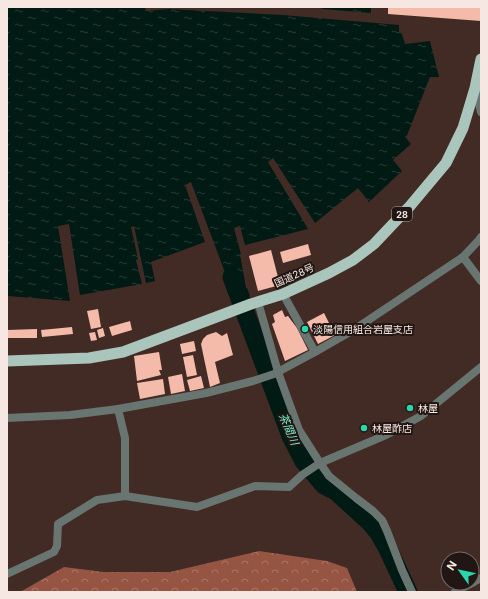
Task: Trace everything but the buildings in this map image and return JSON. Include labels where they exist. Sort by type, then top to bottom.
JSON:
[{"type":"highway","name":"国道28号","points":[[7,361],[89,358],[123,352],[235,310],[283,294],[329,273],[352,260],[374,244],[410,206],[446,163],[463,128],[478,90],[481,58]]},
{"type":"street","points":[[478,90],[481,112]]},
{"type":"street","points":[[7,418],[70,415],[118,409],[206,393],[260,379],[276,373],[355,329],[463,257],[481,237]]},
{"type":"street","points":[[463,257],[481,281]]},
{"type":"street","points":[[283,294],[315,352]]},
{"type":"street","points":[[255,303],[276,373],[299,430],[318,465],[382,520],[412,592]]},
{"type":"street","points":[[7,574],[54,552],[57,546],[58,524],[97,500],[125,496],[197,507],[255,486],[289,487],[302,475],[318,465],[386,435],[421,416],[481,367]]},
{"type":"street","points":[[118,409],[126,438],[125,496]]},
{"type":"green space","points":[[259,551],[327,561],[347,568],[357,592],[20,592],[64,567],[104,572],[170,572]]},
{"type":"water","points":[[7,7],[145,7],[146,11],[169,9],[283,15],[399,25],[399,32],[402,34],[405,44],[430,41],[439,77],[430,77],[406,138],[411,144],[393,160],[402,171],[369,202],[358,188],[315,223],[273,158],[268,162],[308,229],[245,245],[240,226],[234,228],[241,254],[246,288],[250,296],[234,302],[223,267],[191,182],[185,185],[205,242],[151,262],[155,281],[146,283],[134,226],[131,227],[138,259],[136,260],[142,284],[80,295],[69,224],[58,226],[70,301],[7,296]]},
{"type":"water","points":[[318,7],[371,7],[371,13],[323,9]]},
{"type":"waterway","name":"茶間川","points":[[232,277],[291,436],[304,461],[324,485],[336,491],[371,523],[379,533],[408,592]]},
{"type":"place","name":"淡陽信用組合岩屋支店","points":[[305,329]]},
{"type":"place","name":"林屋","points":[[410,408]]},
{"type":"place","name":"林屋酢店","points":[[364,428]]}]
